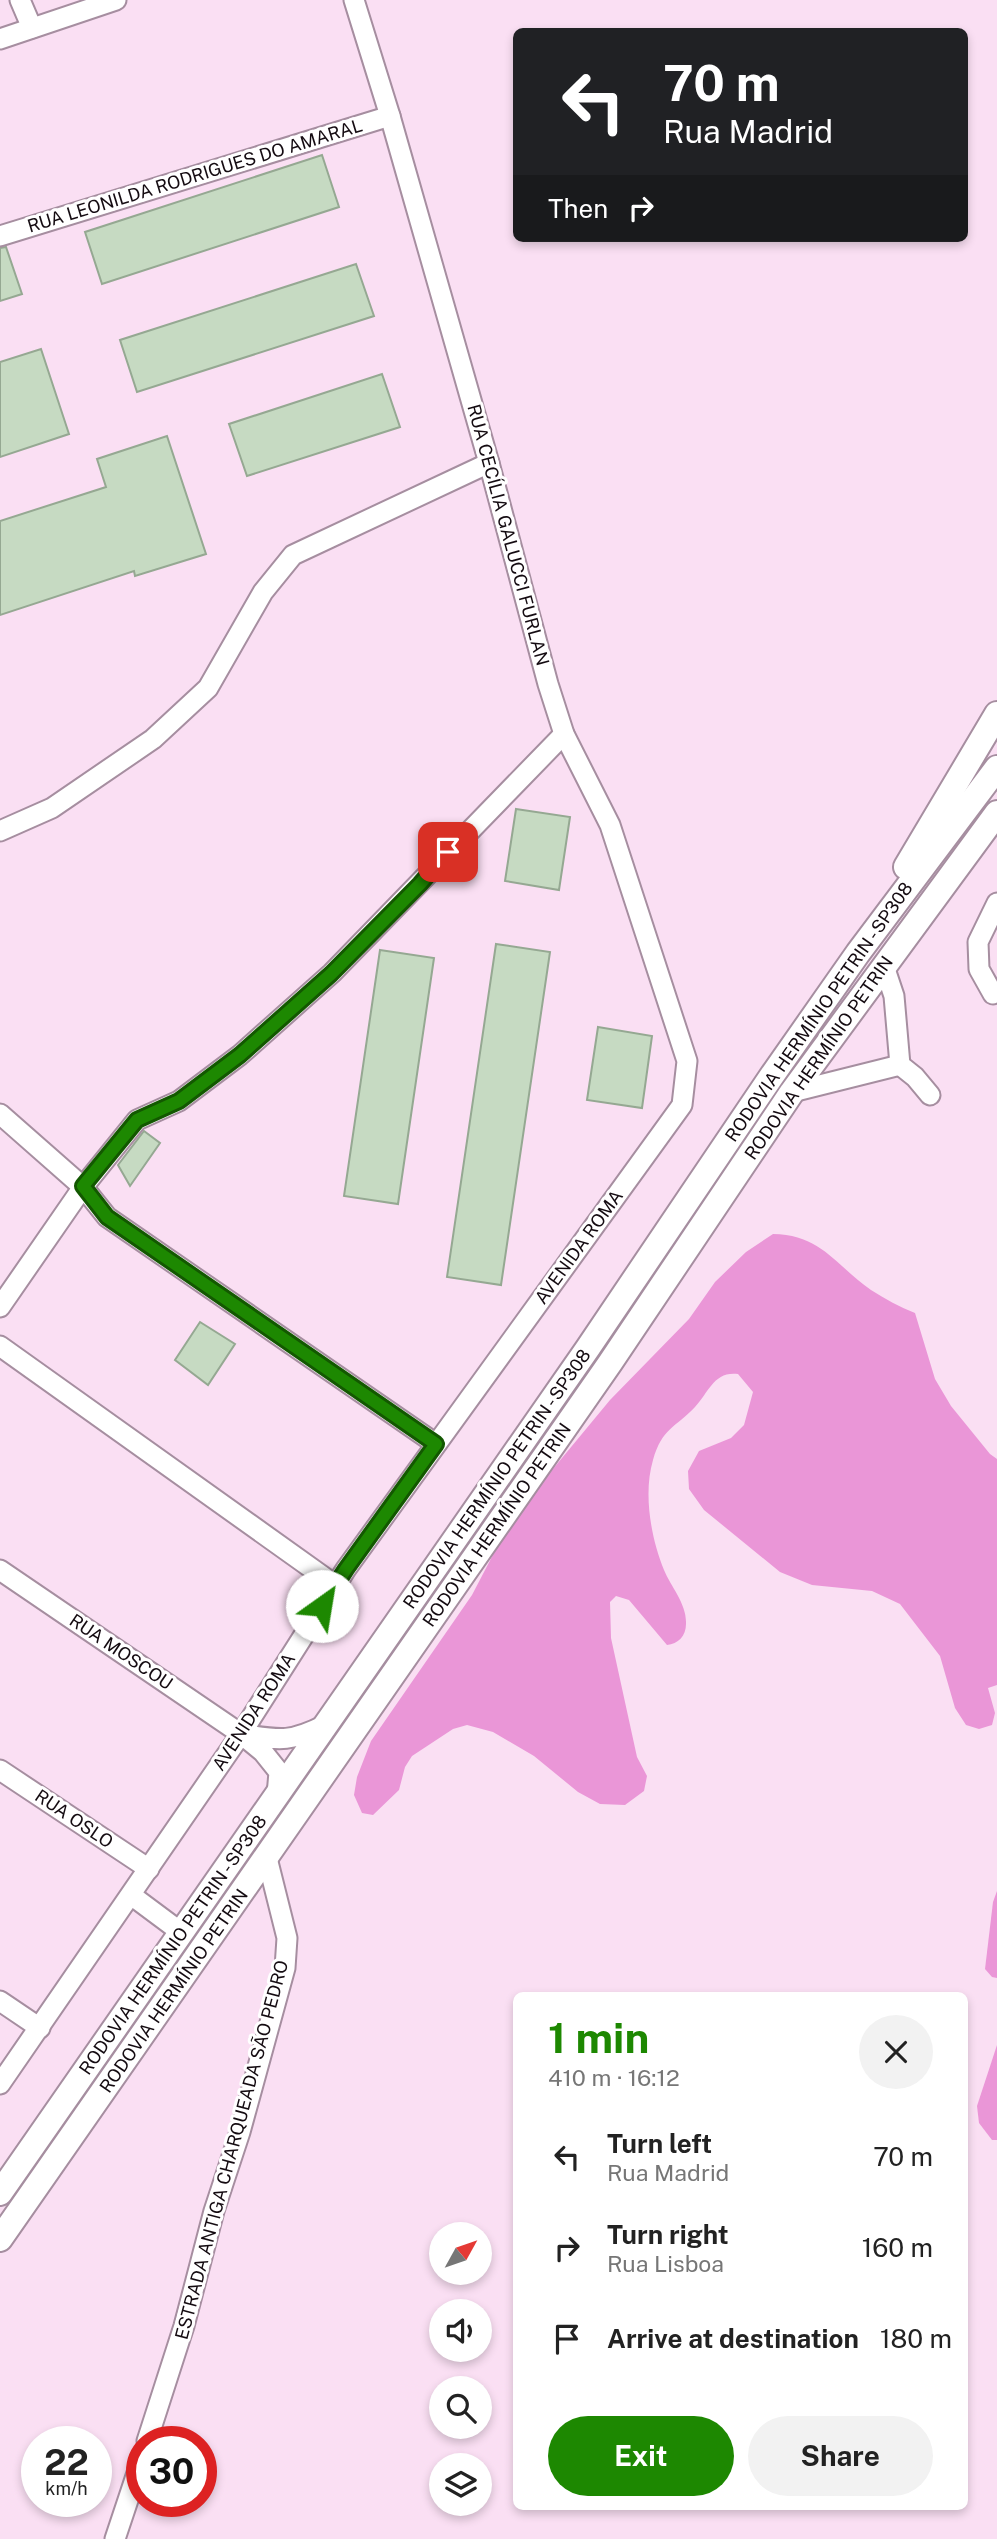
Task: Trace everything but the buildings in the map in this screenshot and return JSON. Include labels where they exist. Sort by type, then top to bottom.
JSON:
[{"type":"main road","points":[[858,953],[910,859],[997,714]]},
{"type":"main road","name":"RODOVIA HERMÍNIO PETRIN - SP308","points":[[0,2193],[588,1348],[771,1077],[858,953],[997,768]]},
{"type":"main road","name":"RODOVIA HERMÍNIO PETRIN","points":[[0,2239],[602,1374],[792,1092],[997,813]]},
{"type":"main road","points":[[889,958],[929,917],[997,838]]},
{"type":"street","points":[[20,0],[32,28]]},
{"type":"street","points":[[0,39],[116,0]]},
{"type":"street","name":"RUA CECÍLIA GALUCCI FURLAN","points":[[354,0],[489,463],[548,684],[564,734],[610,825],[687,1061]]},
{"type":"street","name":"RUA LEONILDA RODRIGUES DO AMARAL","points":[[0,236],[390,116]]},
{"type":"street","points":[[0,831],[52,808],[153,739],[208,688],[263,592],[293,555],[489,463]]},
{"type":"street","points":[[0,1307],[83,1186],[137,1120],[179,1101],[220,1071],[331,974],[564,734]]},
{"type":"street","points":[[993,994],[979,969],[978,942],[997,903]]},
{"type":"street","points":[[889,958],[900,1065],[915,1077],[930,1095]]},
{"type":"street","name":"AVENIDA ROMA","points":[[0,2084],[241,1734],[335,1585],[682,1105],[687,1061]]},
{"type":"street","points":[[792,1092],[900,1065]]},
{"type":"street","points":[[0,1114],[83,1186],[107,1217],[436,1444]]},
{"type":"street","points":[[0,1346],[335,1585]]},
{"type":"street","name":"RUA MOSCOU","points":[[0,1570],[241,1734],[263,1752],[279,1772],[278,1795]]},
{"type":"street","points":[[241,1734],[279,1740],[300,1737],[326,1724]]},
{"type":"street","name":"RUA OSLO","points":[[0,1770],[149,1869]]},
{"type":"street","name":"ESTRADA ANTIGA CHARQUEADA SÃO PEDRO","points":[[152,2426],[184,2326],[214,2211],[240,2132],[285,1968],[287,1938],[267,1858]]},
{"type":"street","points":[[131,1895],[182,1933]]},
{"type":"street","points":[[0,2001],[40,2028]]},
{"type":"street","points":[[115,2539],[126,2506]]},
{"type":"shaded area","points":[[773,1234],[790,1236],[816,1246],[871,1290],[915,1313],[935,1379],[951,1406],[997,1459],[997,1685],[988,1688],[995,1713],[992,1725],[979,1729],[966,1725],[955,1708],[940,1656],[900,1604],[872,1591],[812,1585],[780,1572],[704,1510],[689,1489],[688,1471],[699,1451],[731,1438],[744,1425],[753,1392],[738,1374],[730,1374],[718,1379],[695,1407],[665,1435],[657,1449],[650,1473],[652,1530],[664,1570],[684,1610],[686,1628],[683,1636],[675,1643],[667,1645],[629,1600],[616,1596],[610,1602],[611,1638],[637,1757],[647,1776],[644,1791],[625,1805],[600,1804],[578,1792],[534,1756],[493,1732],[467,1725],[453,1729],[412,1756],[405,1767],[399,1790],[373,1815],[362,1813],[354,1795],[357,1777],[371,1741],[472,1595],[496,1549],[538,1487],[610,1400],[689,1319],[715,1282],[746,1252]]},
{"type":"shaded area","points":[[997,1891],[997,1978],[992,1977],[985,1969],[993,1902]]},
{"type":"shaded area","points":[[997,2045],[997,2140],[992,2140],[979,2123],[977,2106]]},
{"type":"route","points":[[322,1606],[436,1444],[107,1217],[83,1186],[137,1120],[179,1101],[240,1055],[331,974],[448,852]]}]
